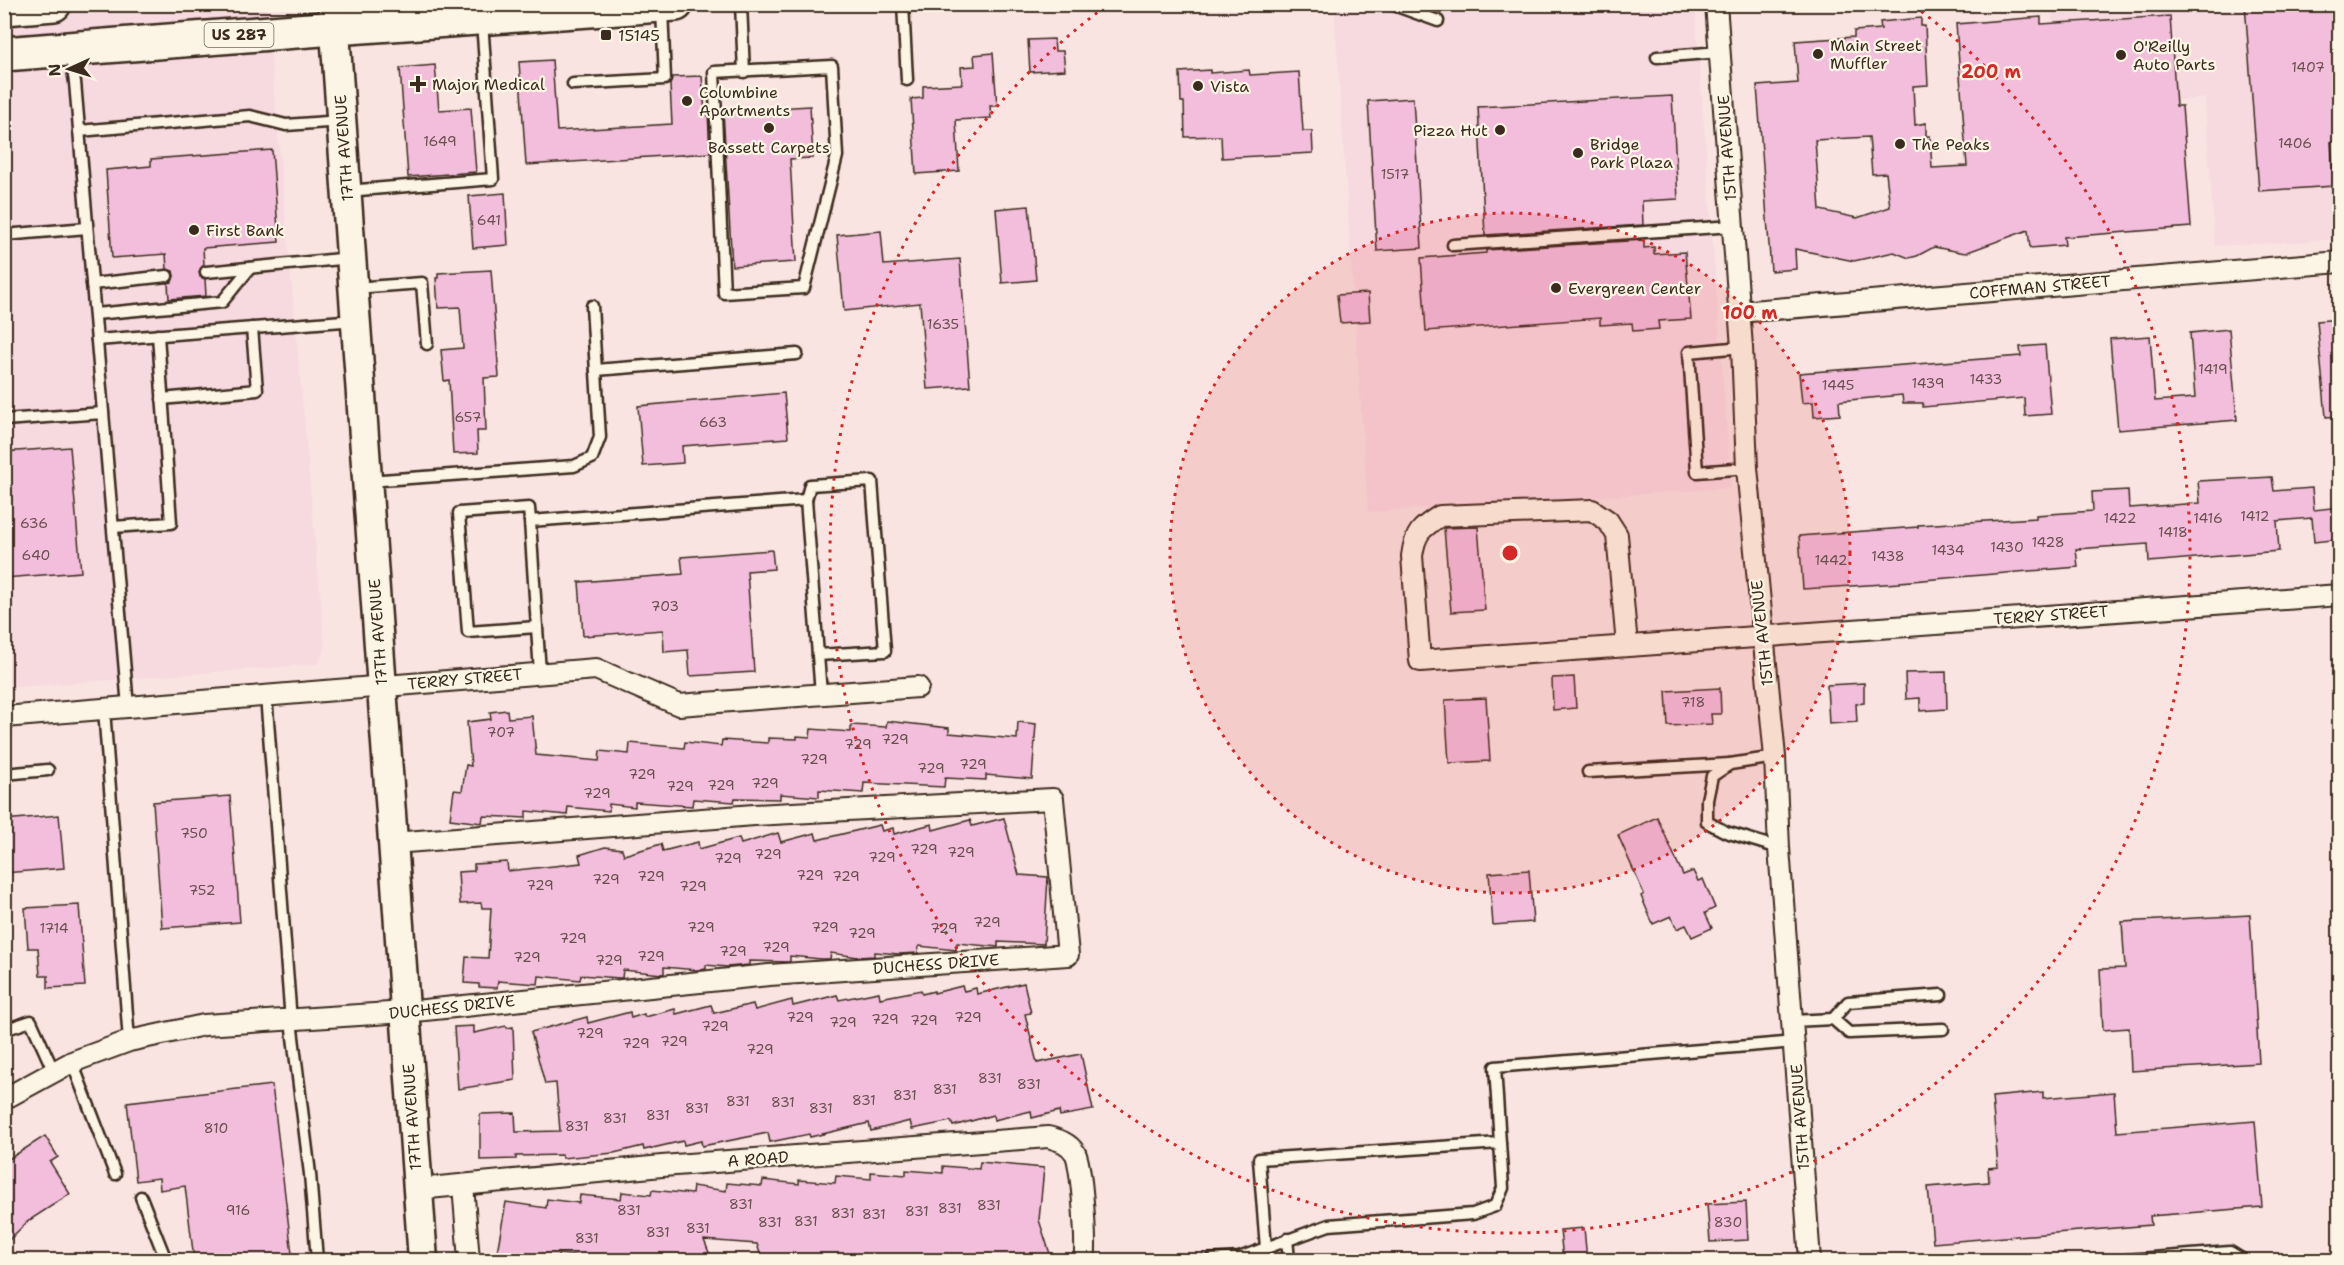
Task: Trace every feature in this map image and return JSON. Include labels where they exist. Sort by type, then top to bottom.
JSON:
[{"type":"highway","points":[[4,8],[54,4]]},
{"type":"highway","name":"US 287","points":[[4,54],[70,49],[334,16],[482,18],[676,4]]},
{"type":"main road","name":"17TH AVENUE","points":[[334,16],[423,1260]]},
{"type":"street","name":"15TH AVENUE","points":[[1716,4],[1740,312],[1747,468],[1775,757],[1779,848],[1810,1260]]},
{"type":"street","name":"COFFMAN STREET","points":[[1740,312],[2340,262]]},
{"type":"street","name":"TERRY STREET","points":[[1627,645],[1617,536],[1608,521],[1592,510],[1440,516],[1423,527],[1414,542],[1412,556],[1420,661],[2340,595]]},
{"type":"street","name":"TERRY STREET","points":[[4,717],[596,669],[679,705],[918,687]]},
{"type":"street","name":"DUCHESS DRIVE","points":[[4,1100],[63,1067],[129,1041],[204,1025],[405,1012],[769,975],[1068,955],[1053,799],[754,815],[393,843]]},
{"type":"street","name":"A ROAD","points":[[418,1189],[662,1166],[1048,1137],[1065,1142],[1077,1155],[1084,1227],[1084,1260]]},
{"type":"street","points":[[463,1185],[469,1260]]},
{"type":"lane","points":[[741,4],[744,72]]},
{"type":"lane","points":[[903,4],[907,80]]},
{"type":"lane","points":[[573,84],[665,79],[662,5]]},
{"type":"lane","points":[[1391,5],[1438,21]]},
{"type":"lane","points":[[347,191],[493,179],[482,18]]},
{"type":"lane","points":[[70,49],[79,130],[128,707]]},
{"type":"lane","points":[[1657,57],[1720,52]]},
{"type":"lane","points":[[832,66],[837,156],[804,288],[724,293],[714,72],[744,72],[832,66]]},
{"type":"lane","points":[[79,130],[250,116],[286,125],[342,121]]},
{"type":"lane","points":[[1453,245],[1733,226]]},
{"type":"lane","points":[[4,235],[87,228]]},
{"type":"lane","points":[[206,272],[351,258]]},
{"type":"lane","points":[[95,314],[222,302],[250,268]]},
{"type":"lane","points":[[92,284],[167,276]]},
{"type":"lane","points":[[354,288],[422,283],[427,344]]},
{"type":"lane","points":[[367,481],[574,466],[592,458],[600,437],[592,306]]},
{"type":"lane","points":[[97,340],[356,320]]},
{"type":"lane","points":[[162,399],[257,390],[252,328]]},
{"type":"lane","points":[[113,526],[171,523],[158,335]]},
{"type":"lane","points":[[1742,347],[1689,352],[1697,472],[1747,468]]},
{"type":"lane","points":[[596,370],[797,354]]},
{"type":"lane","points":[[4,420],[103,413]]},
{"type":"lane","points":[[818,655],[885,651],[872,481],[810,485],[806,500],[821,694]]},
{"type":"lane","points":[[530,521],[806,500]]},
{"type":"lane","points":[[537,627],[468,632],[459,513],[529,508],[530,521],[537,627],[540,673]]},
{"type":"lane","points":[[266,695],[291,1021],[310,1174],[316,1260]]},
{"type":"lane","points":[[104,709],[129,1041]]},
{"type":"lane","points":[[1588,771],[1730,764],[1775,757]]},
{"type":"lane","points":[[1730,764],[1712,776],[1707,800],[1707,822],[1726,832],[1779,848]]},
{"type":"lane","points":[[4,774],[48,770]]},
{"type":"lane","points":[[1833,1019],[1848,1002],[1941,995]]},
{"type":"lane","points":[[1793,1021],[1833,1019],[1849,1033],[1943,1029]]},
{"type":"lane","points":[[4,1030],[31,1021],[63,1067],[115,1174]]},
{"type":"lane","points":[[1210,1260],[1239,1258],[1329,1225],[1473,1214],[1495,1206],[1503,1188],[1495,1067],[1795,1042]]},
{"type":"lane","points":[[1266,1248],[1259,1160],[1500,1143]]},
{"type":"lane","points":[[141,1197],[166,1260]]},
{"type":"lane","points":[[1287,1239],[1289,1260]]},
{"type":"lane","points":[[2126,1260],[2230,1252],[2243,1260]]},
{"type":"shaded area","points":[[5,5],[266,5],[325,650],[317,664],[5,688]]},
{"type":"shaded area","points":[[1334,5],[1695,5],[1731,488],[1368,512]]},
{"type":"shaded area","points":[[2051,5],[2339,5],[2339,239],[2215,246],[2205,98],[2060,110]]},
{"type":"building","points":[[2245,4],[2340,4],[2340,141],[2331,142],[2334,186],[2259,191]]},
{"type":"building","points":[[2170,16],[2176,106],[2182,106],[2191,227],[2064,237],[2065,245],[2030,248],[2028,230],[1965,253],[1934,247],[1909,258],[1894,252],[1854,261],[1795,249],[1796,269],[1771,271],[1757,86],[1798,83],[1795,41],[1854,37],[1854,31],[1881,29],[1880,22],[1921,18],[1921,26],[1925,26],[1928,85],[1913,86],[1915,125],[1926,123],[1926,136],[1930,136],[1932,168],[1967,166],[1956,24],[2041,17],[2041,24]],"holes":[[[1869,137],[1872,174],[1886,173],[1890,207],[1857,218],[1820,210],[1815,140]]]},
{"type":"building","points":[[1054,39],[1055,51],[1063,51],[1065,70],[1030,72],[1028,40]]},
{"type":"building","points":[[993,53],[997,106],[990,106],[991,118],[956,120],[959,171],[916,174],[911,99],[923,98],[923,86],[962,84],[961,67],[975,66],[974,55]]},
{"type":"building","name":"Columbine Apartments","points":[[552,60],[557,131],[672,124],[670,85],[672,77],[702,76],[705,112],[708,112],[710,153],[526,165],[519,62]]},
{"type":"building","points":[[435,65],[439,110],[471,108],[476,172],[408,177],[400,68]]},
{"type":"building","points":[[1210,70],[1210,73],[1249,70],[1250,75],[1299,72],[1303,131],[1312,131],[1313,153],[1222,158],[1221,136],[1185,137],[1180,72]]},
{"type":"building","name":"Bridge Park Plaza","points":[[1672,96],[1678,199],[1642,201],[1643,225],[1485,235],[1478,107]]},
{"type":"building","points":[[1413,98],[1422,248],[1377,251],[1368,101]]},
{"type":"building","points":[[810,106],[813,158],[790,159],[796,262],[732,266],[723,111]]},
{"type":"building","name":"First Bank","points":[[272,150],[279,242],[203,248],[204,265],[199,272],[200,277],[205,279],[206,296],[169,299],[168,283],[172,282],[174,276],[173,271],[167,269],[166,254],[112,258],[106,170],[151,166],[151,159]]},
{"type":"building","points":[[505,193],[508,245],[473,248],[469,196]]},
{"type":"building","points":[[1029,206],[1036,280],[1002,283],[996,209]]},
{"type":"building","points":[[881,231],[884,265],[960,259],[970,386],[927,389],[920,303],[844,311],[837,235]]},
{"type":"building","name":"Evergreen Center","points":[[1644,240],[1644,248],[1654,247],[1654,254],[1685,252],[1691,319],[1658,321],[1659,329],[1633,331],[1632,323],[1600,325],[1600,318],[1426,331],[1421,258],[1486,253],[1486,250]]},
{"type":"building","points":[[491,270],[499,377],[484,378],[486,431],[477,431],[478,453],[453,454],[449,380],[444,381],[441,350],[463,348],[460,307],[438,308],[436,278],[438,278],[438,273]]},
{"type":"building","points":[[1368,293],[1370,321],[1340,323],[1337,295]]},
{"type":"building","points":[[2340,319],[2340,416],[2326,417],[2317,321]]},
{"type":"building","points":[[2229,329],[2237,420],[2118,430],[2110,339],[2150,336],[2155,401],[2195,398],[2190,333]]},
{"type":"building","points":[[2045,345],[2051,414],[2025,416],[2024,398],[1923,407],[1923,403],[1903,403],[1902,395],[1839,401],[1840,415],[1814,417],[1813,402],[1802,403],[1799,373],[2021,356],[2020,347]]},
{"type":"building","points":[[784,393],[788,438],[682,446],[683,463],[643,466],[638,406]]},
{"type":"building","points":[[70,447],[81,572],[4,578],[4,452]]},
{"type":"building","points":[[2272,477],[2274,491],[2312,488],[2314,510],[2340,507],[2340,539],[2314,542],[2312,518],[2277,521],[2279,551],[2149,562],[2148,544],[2076,549],[2078,567],[1803,589],[1799,536],[1918,527],[1918,525],[2036,518],[2036,515],[2093,511],[2092,492],[2128,490],[2129,508],[2200,503],[2198,481]]},
{"type":"building","points":[[1478,527],[1485,610],[1451,612],[1444,528]]},
{"type":"building","points":[[772,550],[774,569],[747,571],[754,672],[690,676],[688,650],[664,652],[663,630],[583,636],[579,582],[683,574],[681,557]]},
{"type":"building","points":[[1946,672],[1947,709],[1920,711],[1920,698],[1906,699],[1905,673]]},
{"type":"building","points":[[1574,677],[1576,708],[1553,710],[1552,678]]},
{"type":"building","points":[[1864,683],[1864,703],[1856,704],[1857,722],[1829,724],[1827,685]]},
{"type":"building","points":[[1720,688],[1721,714],[1711,714],[1712,724],[1668,726],[1666,691]]},
{"type":"building","points":[[1486,698],[1490,761],[1449,763],[1445,700]]},
{"type":"building","points":[[507,710],[508,718],[532,716],[536,755],[599,761],[600,751],[629,754],[630,743],[684,748],[685,742],[721,746],[722,740],[768,743],[768,738],[810,737],[811,729],[851,732],[851,725],[886,727],[887,721],[949,728],[949,733],[1017,739],[1018,722],[1036,724],[1032,779],[986,775],[986,780],[945,778],[944,787],[864,783],[863,793],[819,790],[819,797],[780,794],[780,799],[735,798],[734,802],[693,799],[692,806],[635,802],[635,807],[609,804],[609,811],[568,807],[567,815],[526,811],[526,818],[483,816],[482,823],[450,819],[454,790],[462,791],[466,765],[471,766],[467,722],[491,719],[490,712]]},
{"type":"building","points":[[230,796],[240,922],[162,928],[153,802]]},
{"type":"building","points":[[59,815],[64,868],[4,873],[4,820]]},
{"type":"building","points":[[1657,817],[1683,875],[1693,871],[1698,881],[1703,879],[1715,908],[1705,913],[1712,928],[1692,937],[1686,925],[1677,929],[1671,916],[1653,924],[1641,896],[1644,894],[1618,835]]},
{"type":"building","points":[[1004,818],[1019,875],[1048,877],[1044,944],[998,942],[998,947],[957,943],[956,950],[919,946],[918,953],[875,952],[874,956],[858,957],[831,953],[830,959],[790,956],[790,962],[749,961],[749,965],[727,967],[706,965],[706,969],[697,970],[664,967],[664,974],[623,970],[622,978],[581,975],[580,980],[539,976],[538,984],[498,981],[497,988],[464,983],[466,957],[488,958],[491,908],[482,908],[481,903],[460,904],[458,872],[474,871],[474,864],[507,862],[508,871],[581,863],[579,855],[605,847],[622,849],[624,855],[661,844],[663,851],[698,842],[699,849],[739,838],[741,844],[778,833],[781,842],[815,833],[817,840],[880,825],[882,831],[893,828],[894,834],[932,824],[933,830],[970,820],[972,826]]},
{"type":"building","points":[[1529,870],[1533,922],[1493,925],[1489,873]]},
{"type":"building","points":[[79,905],[85,986],[48,988],[48,976],[40,976],[38,948],[28,948],[25,908]]},
{"type":"building","points":[[2250,915],[2259,1063],[2131,1071],[2129,1028],[2103,1030],[2100,969],[2125,968],[2122,922]]},
{"type":"building","points":[[1024,983],[1031,1013],[1025,1014],[1037,1063],[1081,1054],[1093,1110],[1060,1116],[1059,1111],[1032,1118],[1031,1111],[994,1120],[993,1115],[953,1126],[951,1121],[912,1129],[910,1121],[871,1131],[869,1123],[810,1137],[809,1134],[770,1142],[768,1133],[702,1146],[701,1141],[684,1145],[683,1141],[644,1150],[643,1146],[614,1153],[562,1158],[562,1155],[516,1156],[516,1159],[480,1160],[480,1114],[515,1113],[516,1132],[560,1131],[556,1083],[545,1084],[531,1032],[587,1017],[588,1023],[630,1012],[631,1018],[644,1014],[645,1017],[675,1009],[676,1014],[711,1005],[714,1013],[753,1004],[755,1010],[792,1000],[793,1006],[837,995],[839,1000],[879,992],[880,998],[921,990],[922,994],[934,991],[934,993],[962,986],[964,991],[976,988],[977,994]]},
{"type":"building","points":[[474,1026],[474,1033],[506,1026],[507,1028],[513,1027],[515,1080],[458,1089],[454,1027]]},
{"type":"building","points":[[272,1085],[292,1254],[241,1260],[194,1260],[185,1186],[160,1190],[159,1178],[136,1181],[127,1102]]},
{"type":"building","points":[[2043,1092],[2043,1098],[2114,1092],[2117,1132],[2255,1121],[2262,1207],[2150,1216],[2151,1225],[1933,1243],[1928,1187],[1989,1182],[1988,1168],[1998,1167],[1992,1097]]},
{"type":"building","points":[[45,1136],[58,1157],[50,1162],[70,1194],[28,1221],[4,1245],[4,1162]]},
{"type":"building","points":[[980,1162],[1044,1168],[1039,1220],[1052,1260],[762,1260],[757,1244],[704,1240],[712,1260],[625,1260],[558,1254],[558,1258],[497,1252],[506,1202],[546,1208],[547,1199],[579,1203],[580,1195],[621,1199],[622,1192],[651,1195],[652,1190],[692,1194],[693,1186],[726,1191],[727,1183],[762,1186],[763,1180],[799,1184],[799,1180],[835,1183],[836,1176],[871,1179],[871,1172],[906,1175],[906,1170],[943,1173],[943,1166],[979,1169]]},
{"type":"building","points":[[1746,1202],[1748,1240],[1710,1242],[1707,1204]]},
{"type":"building","points":[[1584,1228],[1587,1260],[1563,1260],[1560,1230]]},
{"type":"place","name":"15145","points":[[606,35]]},
{"type":"place","name":"Main Street Muffler","points":[[1818,54]]},
{"type":"place","name":"O'Reilly Auto Parts","points":[[2121,55]]},
{"type":"place","name":"Major Medical","points":[[418,84]]},
{"type":"place","name":"Vista","points":[[1198,86]]},
{"type":"place","name":"Columbine Apartments","points":[[687,101]]},
{"type":"place","name":"Bassett Carpets","points":[[769,128]]},
{"type":"place","name":"Pizza Hut","points":[[1500,130]]},
{"type":"place","name":"The Peaks","points":[[1900,144]]},
{"type":"place","name":"Bridge Park Plaza","points":[[1578,153]]},
{"type":"place","name":"First Bank","points":[[194,230]]},
{"type":"place","name":"Evergreen Center","points":[[1556,288]]}]
